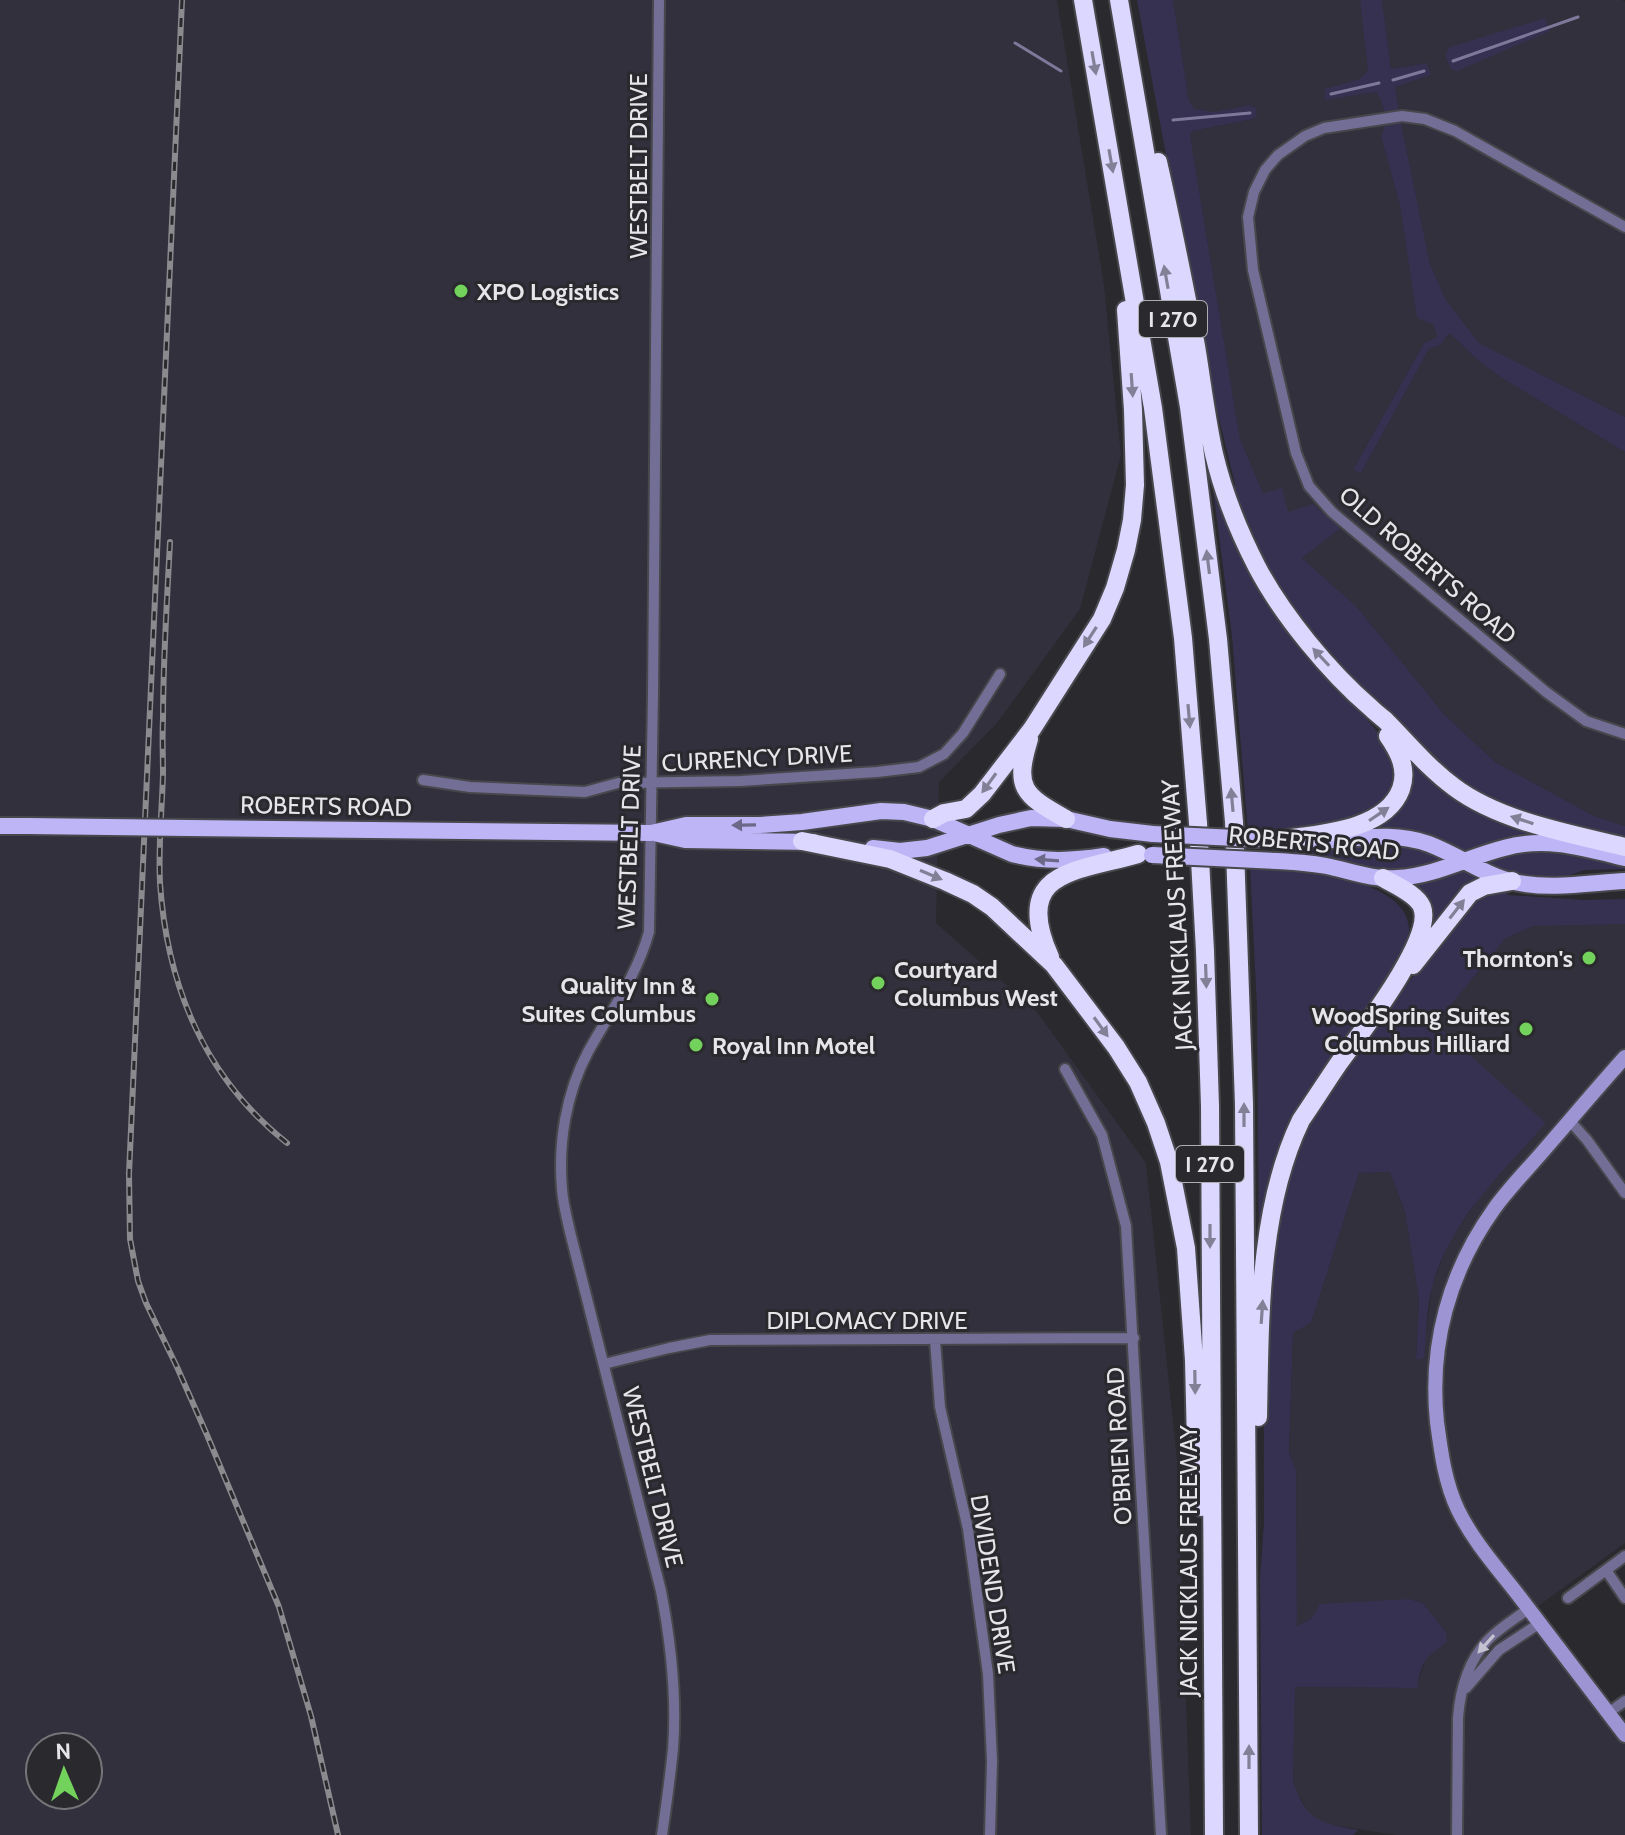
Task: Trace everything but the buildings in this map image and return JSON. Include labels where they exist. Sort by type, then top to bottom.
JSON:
[{"type":"highway","name":"JACK NICKLAUS FREEWAY","points":[[1083,0],[1153,408],[1183,638],[1199,838],[1210,1106],[1214,1832]]},
{"type":"highway","name":"I 270","points":[[1119,0],[1189,407],[1218,639],[1234,822],[1244,1104],[1249,1835]]},
{"type":"highway","points":[[1127,47],[1148,116],[1171,220],[1214,455],[1240,532],[1258,569],[1312,647],[1428,766],[1457,790],[1513,817],[1625,847]]},
{"type":"highway","points":[[933,819],[944,813],[966,809],[982,794],[1032,729],[1102,619],[1118,575],[1132,520],[1135,454],[1117,196]]},
{"type":"highway","points":[[1278,840],[1354,826],[1381,814],[1394,802],[1403,782],[1402,761],[1370,708]]},
{"type":"highway","points":[[1032,729],[1023,760],[1023,787],[1043,807],[1066,819]]},
{"type":"highway","points":[[802,841],[890,859],[973,894],[992,907],[1054,965],[1138,1082],[1169,1162],[1186,1248],[1213,1690]]},
{"type":"highway","points":[[1054,965],[1038,924],[1038,909],[1047,885],[1056,877],[1145,854]]},
{"type":"highway","points":[[1247,1585],[1256,1514],[1259,1341],[1264,1276],[1282,1167],[1301,1120],[1390,991],[1418,940],[1424,917],[1422,905],[1417,900],[1383,878]]},
{"type":"highway","points":[[1390,991],[1470,893],[1484,886],[1512,881]]},
{"type":"main road","name":"ROBERTS ROAD","points":[[651,833],[686,825],[783,824],[881,811],[904,812],[933,819],[1012,854],[1058,861],[1145,854],[1311,863],[1353,874],[1396,878],[1420,875],[1507,847],[1544,843],[1565,844],[1625,858]]},
{"type":"main road","name":"ROBERTS ROAD","points":[[0,826],[651,833],[685,840],[802,841],[900,851],[936,847],[999,825],[1031,818],[1066,819],[1153,834],[1309,841],[1394,837],[1427,844],[1512,881],[1548,886],[1625,881]]},
{"type":"main road","points":[[1625,1057],[1496,1207],[1476,1236],[1456,1275],[1443,1320],[1436,1361],[1436,1409],[1442,1457],[1458,1510],[1528,1609],[1625,1735]]},
{"type":"street","name":"WESTBELT DRIVE","points":[[659,0],[649,932],[642,958],[579,1070],[567,1111],[561,1150],[563,1200],[668,1628],[674,1724],[662,1835]]},
{"type":"street","name":"OLD ROBERTS ROAD","points":[[1625,227],[1455,131],[1412,117],[1324,128],[1292,143],[1278,155],[1258,182],[1248,217],[1253,270],[1296,453],[1309,486],[1332,512],[1546,692],[1586,721],[1625,734]]},
{"type":"street","name":"CURRENCY DRIVE","points":[[423,780],[470,787],[585,792],[618,783],[772,779],[919,767],[944,754],[963,733],[1000,674]]},
{"type":"street","name":"O'BRIEN ROAD","points":[[1065,1069],[1102,1135],[1126,1226],[1161,1835]]},
{"type":"street","points":[[1570,1121],[1625,1193]]},
{"type":"street","name":"DIPLOMACY DRIVE","points":[[604,1364],[710,1340],[1134,1338]]},
{"type":"street","name":"DIVIDEND DRIVE","points":[[935,1340],[940,1407],[968,1529],[988,1674],[992,1761],[990,1835]]},
{"type":"street","points":[[1568,1598],[1625,1556]]},
{"type":"street","points":[[1606,1570],[1625,1598]]},
{"type":"street","points":[[1457,1835],[1458,1718],[1467,1674],[1489,1639],[1528,1609]]},
{"type":"street","points":[[1462,1693],[1499,1650],[1540,1623]]},
{"type":"street","points":[[1608,1713],[1625,1701]]},
{"type":"shaded area","points":[[0,0],[1057,0],[1104,285],[1121,455],[1080,609],[997,723],[939,782],[936,923],[1037,1012],[1146,1163],[1177,1460],[1191,1835],[0,1835]]},
{"type":"shaded area","points":[[1137,0],[1173,0],[1189,101],[1195,109],[1214,112],[1249,105],[1256,108],[1257,115],[1253,119],[1193,131],[1190,135],[1240,439],[1263,493],[1282,488],[1288,512],[1313,504],[1341,528],[1302,558],[1357,607],[1444,714],[1495,762],[1594,816],[1625,826],[1625,841],[1520,813],[1464,786],[1416,745],[1285,601],[1265,566],[1234,497],[1235,484],[1204,357]]},
{"type":"shaded area","points":[[1173,0],[1360,0],[1369,70],[1361,79],[1324,89],[1325,99],[1376,92],[1383,101],[1385,129],[1381,137],[1438,337],[1424,343],[1353,470],[1361,473],[1429,349],[1440,345],[1449,333],[1502,378],[1625,452],[1625,826],[1594,816],[1495,762],[1444,714],[1357,607],[1302,558],[1341,528],[1288,513],[1263,493],[1240,439],[1190,135],[1193,131],[1253,119],[1257,115],[1256,108],[1248,105],[1214,112],[1195,109],[1189,101]]},
{"type":"shaded area","points":[[1360,0],[1382,0],[1391,69],[1427,63],[1431,75],[1395,87],[1430,264],[1446,300],[1479,343],[1625,417],[1625,452],[1502,378],[1449,333],[1440,345],[1429,349],[1361,473],[1353,470],[1424,343],[1437,337],[1434,325],[1417,318],[1400,205],[1381,137],[1385,120],[1379,97],[1376,92],[1325,100],[1324,89],[1360,79],[1368,70]]},
{"type":"shaded area","points":[[1382,0],[1625,2],[1625,417],[1479,343],[1446,300],[1430,264],[1395,87],[1431,75],[1427,63],[1391,69]]},
{"type":"shaded area","points":[[1545,18],[1550,31],[1457,71],[1451,69],[1445,55],[1450,47]]},
{"type":"shaded area","points":[[1211,473],[1229,521],[1323,667],[1390,747],[1397,778],[1385,804],[1364,816],[1289,833],[1248,832],[1232,636]]},
{"type":"shaded area","points":[[1405,751],[1548,834],[1510,837],[1463,852],[1413,831],[1374,827],[1385,819]]},
{"type":"shaded area","points":[[1353,844],[1398,846],[1441,859],[1415,869],[1387,869],[1324,857],[1275,853],[1274,847],[1311,849]]},
{"type":"shaded area","points":[[1553,850],[1625,865],[1625,869],[1584,870],[1562,878],[1546,878],[1510,872],[1484,862],[1509,854]]},
{"type":"shaded area","points":[[1250,867],[1317,873],[1369,886],[1390,897],[1404,912],[1409,930],[1407,942],[1391,973],[1336,1049],[1302,1107],[1259,1242],[1257,1007]]},
{"type":"shaded area","points":[[1463,869],[1484,879],[1432,930],[1434,916],[1431,904],[1413,883]]},
{"type":"shaded area","points":[[1506,891],[1508,895],[1584,900],[1625,899],[1625,924],[1533,926],[1505,939],[1435,1024],[1546,1123],[1480,1198],[1452,1239],[1431,1293],[1424,1358],[1416,1359],[1419,1300],[1405,1212],[1390,1172],[1359,1173],[1311,1323],[1293,1333],[1289,1452],[1296,1471],[1297,1626],[1312,1618],[1320,1604],[1409,1599],[1423,1603],[1446,1632],[1447,1642],[1426,1660],[1417,1688],[1295,1687],[1293,1781],[1298,1794],[1303,1805],[1316,1818],[1358,1830],[1353,1835],[1262,1835],[1260,1579],[1264,1523],[1264,1401],[1268,1313],[1282,1193],[1303,1132],[1330,1090],[1462,910],[1486,892]]},
{"type":"shaded area","points":[[1625,924],[1625,1543],[1530,1612],[1625,1735],[1625,1835],[1396,1835],[1325,1824],[1311,1816],[1293,1781],[1294,1687],[1416,1688],[1426,1658],[1446,1632],[1423,1603],[1409,1599],[1312,1618],[1297,1626],[1296,1471],[1289,1452],[1293,1333],[1311,1323],[1359,1173],[1390,1172],[1405,1212],[1419,1300],[1416,1358],[1423,1358],[1432,1286],[1449,1242],[1484,1191],[1434,1024],[1505,939],[1533,926]]},
{"type":"waterway","points":[[1453,61],[1578,17]]},
{"type":"waterway","points":[[1015,43],[1061,71]]},
{"type":"waterway","points":[[1393,80],[1424,71]]},
{"type":"waterway","points":[[1331,94],[1379,83]]},
{"type":"waterway","points":[[1173,120],[1250,113]]},
{"type":"railway","points":[[182,0],[129,1174],[130,1239],[138,1281],[146,1303],[207,1435],[279,1607],[311,1716],[338,1835]]},
{"type":"railway","points":[[170,542],[160,883],[171,958],[195,1027],[213,1059],[258,1117],[287,1143]]},
{"type":"place","name":"XPO Logistics","points":[[461,291]]},
{"type":"place","name":"Thornton's","points":[[1589,958]]},
{"type":"place","name":"Courtyard Columbus West","points":[[878,983]]},
{"type":"place","name":"Quality Inn & Suites Columbus","points":[[712,999]]},
{"type":"place","name":"WoodSpring Suites Columbus Hilliard","points":[[1526,1029]]},
{"type":"place","name":"Royal Inn Motel","points":[[696,1045]]}]
